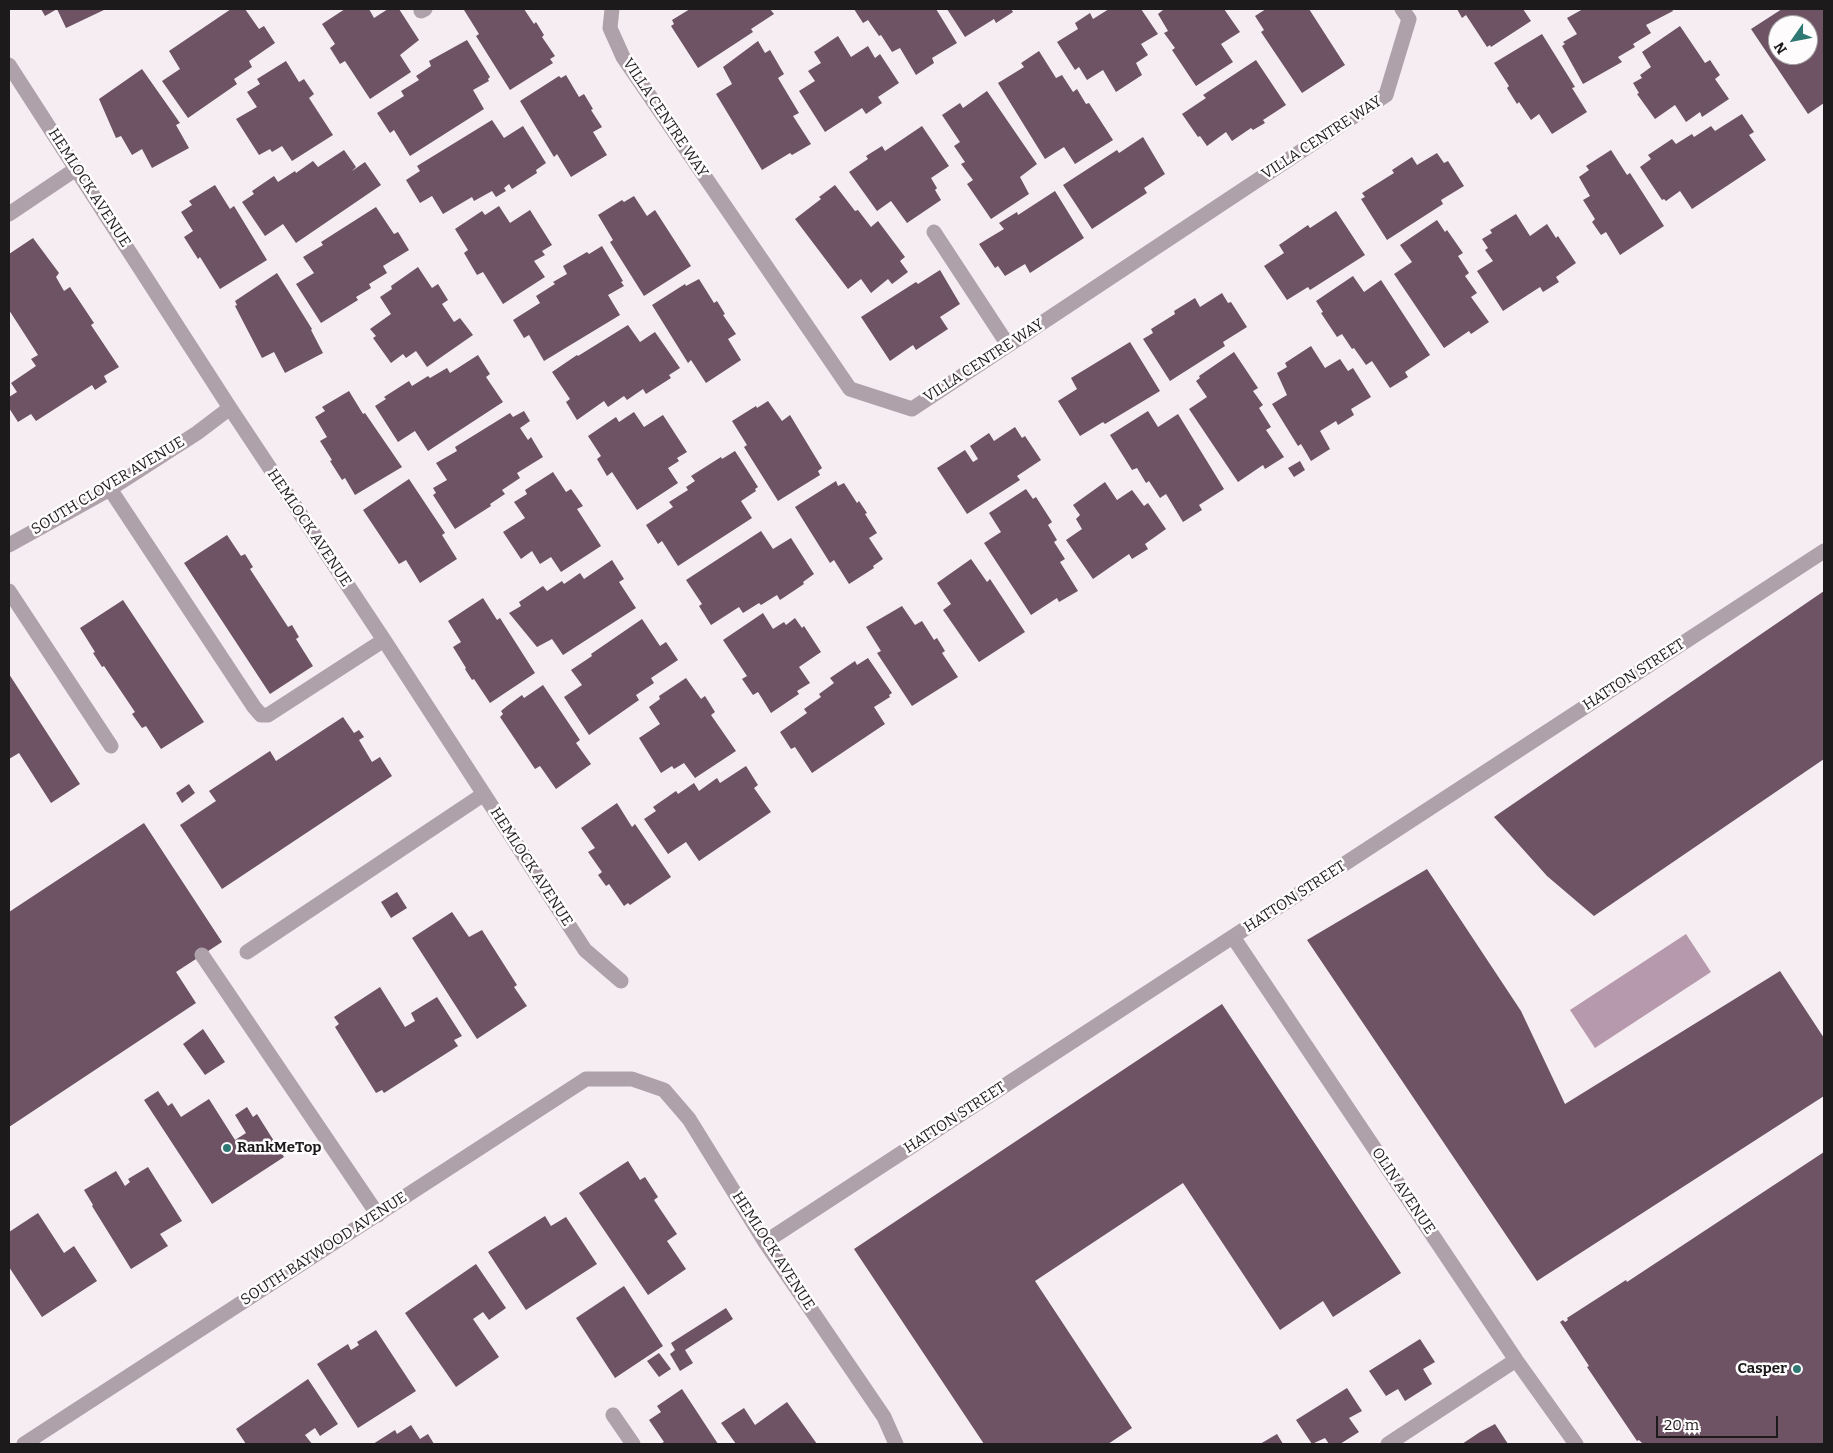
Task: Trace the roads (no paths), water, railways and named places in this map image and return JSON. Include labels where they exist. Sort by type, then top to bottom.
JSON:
[{"type":"street","name":"VILLA CENTRE WAY","points":[[610,10],[610,28],[623,57],[850,388],[912,409],[1386,95],[1409,19],[1402,9]]},
{"type":"street","name":"HEMLOCK AVENUE","points":[[9,65],[230,408],[384,640],[585,950],[621,981]]},
{"type":"street","points":[[9,214],[76,169]]},
{"type":"street","points":[[934,232],[1008,345]]},
{"type":"street","name":"SOUTH CLOVER AVENUE","points":[[9,545],[110,489],[197,433],[230,408]]},
{"type":"street","points":[[110,489],[254,708],[261,714],[268,715],[384,640]]},
{"type":"street","name":"HATTON STREET","points":[[765,1242],[1824,551]]},
{"type":"street","points":[[9,591],[111,746]]},
{"type":"street","points":[[247,952],[484,794]]},
{"type":"street","name":"OLIN AVENUE","points":[[1232,937],[1516,1360],[1576,1444]]},
{"type":"street","points":[[202,955],[378,1215]]},
{"type":"street","name":"SOUTH BAYWOOD AVENUE","points":[[24,1444],[586,1079],[632,1079]]},
{"type":"street","name":"HEMLOCK AVENUE","points":[[632,1079],[664,1090],[690,1119],[765,1242],[884,1417],[896,1444]]},
{"type":"street","points":[[1388,1444],[1516,1360]]},
{"type":"street","points":[[613,1415],[632,1444]]},
{"type":"place","name":"RankMeTop","points":[[227,1148]]},
{"type":"place","name":"Casper","points":[[1797,1369]]}]
